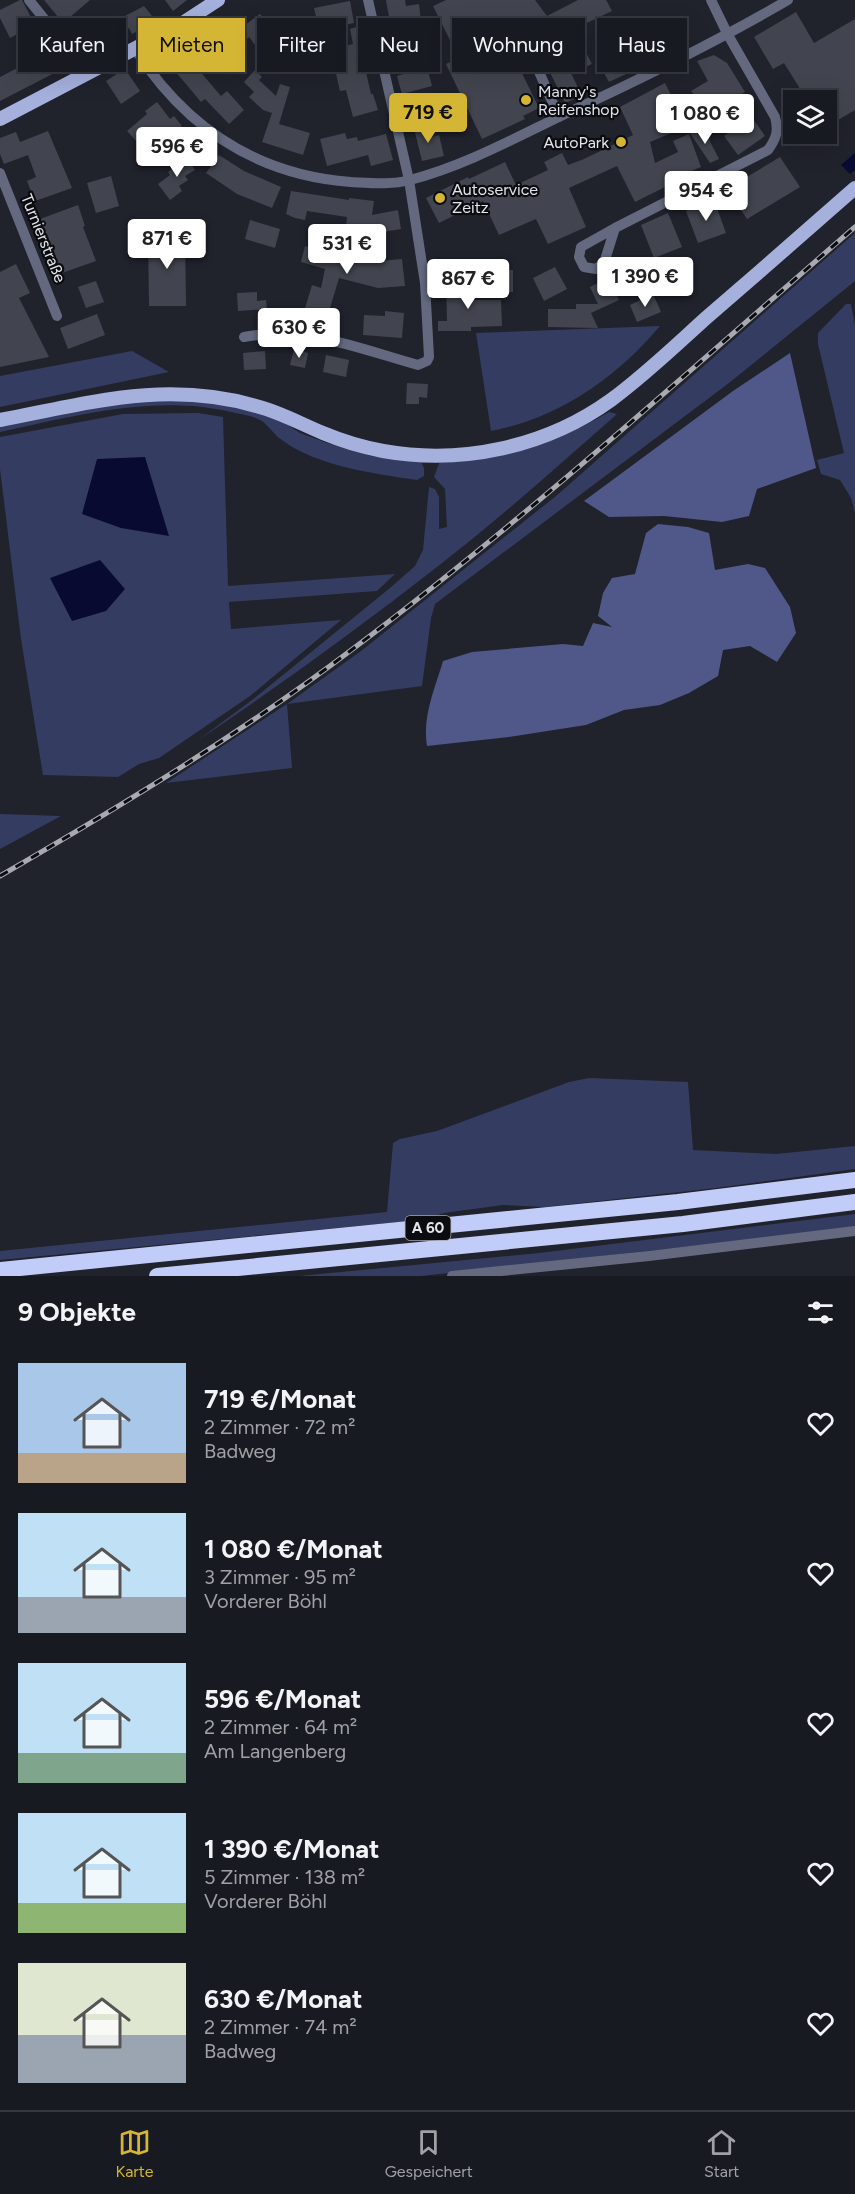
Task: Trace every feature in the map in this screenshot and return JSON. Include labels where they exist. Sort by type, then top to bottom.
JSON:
[{"type":"highway","name":"A 60","points":[[0,1270],[574,1213],[855,1180]]},
{"type":"highway","name":"A 60","points":[[157,1276],[683,1224],[855,1202]]},
{"type":"main road","points":[[0,119],[178,26],[218,0]]},
{"type":"main road","points":[[0,420],[127,396],[177,393],[219,397],[260,407],[336,439],[390,452],[430,456],[456,455],[516,445],[565,427],[617,395],[855,188]]},
{"type":"street","points":[[29,0],[44,18]]},
{"type":"street","points":[[244,337],[303,334],[353,345],[417,364],[428,361],[430,352],[425,283],[409,180],[368,0]]},
{"type":"street","points":[[615,228],[768,150],[776,139],[775,117],[728,35],[711,0]]},
{"type":"street","points":[[135,49],[160,82],[204,127],[235,147],[269,165],[336,180],[373,183],[409,180],[462,162],[728,35],[788,0]]},
{"type":"street","points":[[539,72],[559,117]]},
{"type":"street","name":"Turnierstraße","points":[[0,173],[57,316]]},
{"type":"street","points":[[452,1276],[649,1256],[855,1231]]},
{"type":"shaded area","points":[[855,153],[855,170],[850,174],[841,165]]},
{"type":"shaded area","points":[[855,233],[855,281],[729,383],[435,604],[422,686],[287,704],[361,651],[556,496]]},
{"type":"shaded area","points":[[846,304],[851,304],[855,326],[855,513],[851,498],[840,480],[821,474],[817,460],[844,453],[818,344],[818,333]]},
{"type":"shaded area","points":[[660,326],[625,363],[584,393],[540,416],[491,431],[476,333]]},
{"type":"shaded area","points":[[132,351],[169,372],[0,407],[0,376]]},
{"type":"shaded area","points":[[790,353],[816,468],[757,489],[749,516],[722,522],[664,516],[609,517],[584,501],[733,391]]},
{"type":"shaded area","points":[[129,399],[206,401],[239,407],[280,420],[300,433],[330,444],[371,456],[421,462],[424,476],[417,480],[347,468],[296,449],[279,438],[259,419],[202,407],[173,405],[115,409],[0,432],[0,425]]},
{"type":"shaded area","points":[[609,412],[617,414],[460,549],[318,656],[197,741],[252,700],[415,566],[423,550],[429,487],[435,489],[439,497],[439,529],[447,527],[445,489],[434,477],[440,461],[493,456],[530,448],[570,432]]},
{"type":"shaded area","points":[[198,413],[223,417],[228,586],[395,574],[377,591],[229,602],[231,629],[341,620],[250,696],[159,758],[139,764],[118,777],[43,775],[21,639],[0,469],[0,437],[123,414]]},
{"type":"shaded area","points":[[145,457],[169,536],[121,528],[82,514],[97,459]]},
{"type":"shaded area","points":[[658,524],[688,527],[709,533],[715,570],[748,564],[765,568],[790,607],[796,633],[777,662],[750,646],[723,650],[718,676],[689,693],[660,705],[624,710],[586,725],[509,737],[427,746],[428,713],[443,661],[472,652],[563,644],[583,646],[593,623],[612,627],[598,616],[603,593],[612,578],[635,574],[646,533]]},
{"type":"shaded area","points":[[100,560],[125,589],[106,611],[72,621],[50,578]]},
{"type":"shaded area","points":[[287,704],[292,768],[166,783]]},
{"type":"shaded area","points":[[0,814],[61,816],[0,849]]},
{"type":"shaded area","points":[[589,1078],[688,1082],[693,1150],[776,1154],[855,1146],[855,1169],[716,1188],[545,1207],[503,1205],[444,1213],[421,1220],[0,1260],[0,1251],[387,1212],[393,1143],[400,1139],[437,1131],[569,1082]]},
{"type":"shaded area","points":[[855,1214],[855,1228],[421,1276],[299,1276],[539,1253]]},
{"type":"building","points":[[22,0],[31,18],[18,18],[18,34],[10,38],[0,18],[0,10]]},
{"type":"building","points":[[44,0],[90,0],[69,18],[59,18]]},
{"type":"building","points":[[165,0],[187,0],[173,11]]},
{"type":"building","points":[[386,0],[405,0],[406,6],[419,4],[421,18],[389,18]]},
{"type":"building","points":[[446,0],[535,0],[547,16],[578,0],[606,0],[612,11],[585,24],[585,18],[452,18],[452,44],[433,6]]},
{"type":"building","points":[[350,1],[354,23],[346,25],[346,18],[316,18],[314,8]]},
{"type":"building","points":[[144,6],[154,18],[138,18],[138,31],[132,34],[129,28],[126,30],[126,18],[123,17]]},
{"type":"building","points":[[796,12],[814,43],[855,19],[855,110],[837,121],[837,90],[801,90],[784,63],[773,69],[754,37]]},
{"type":"building","points":[[260,14],[263,18],[257,18],[257,48],[249,37],[245,41],[245,25]]},
{"type":"building","points":[[358,27],[358,72],[366,72],[371,94],[373,94],[378,110],[353,117],[346,90],[340,91],[336,72],[346,72],[346,46],[353,44],[350,29]]},
{"type":"building","points":[[585,50],[592,64],[585,67]]},
{"type":"building","points":[[714,55],[727,63],[745,92],[708,114],[691,91],[708,81],[697,61]]},
{"type":"building","points":[[452,61],[452,72],[521,72],[539,108],[523,116],[525,119],[482,139],[446,64]]},
{"type":"building","points":[[18,68],[18,72],[56,72],[0,101],[0,77]]},
{"type":"building","points":[[126,70],[140,91],[121,104],[106,81]]},
{"type":"building","points":[[255,70],[262,77],[259,80],[276,96],[280,84],[290,87],[279,124],[310,133],[303,155],[262,142],[272,113],[263,110],[249,97],[254,92],[244,82]]},
{"type":"building","points":[[176,72],[200,72],[221,96],[227,91],[244,110],[229,124],[205,99],[201,102]]},
{"type":"building","points":[[410,72],[428,72],[432,86],[402,94],[397,76]]},
{"type":"building","points":[[550,72],[573,72],[571,73],[582,96],[565,103]]},
{"type":"building","points":[[604,72],[630,72],[609,82]]},
{"type":"building","points":[[665,83],[673,99],[668,119],[674,132],[650,142],[655,163],[678,152],[673,141],[689,134],[701,167],[679,176],[681,179],[635,202],[617,166],[569,188],[586,227],[548,244],[536,219],[499,235],[483,201],[439,223],[426,198],[505,162],[516,185],[548,170],[544,162],[562,153],[568,165],[584,159],[633,135],[620,107]]},
{"type":"building","points":[[157,102],[170,119],[174,116],[182,126],[163,140],[166,143],[150,156],[127,131],[147,114],[145,111]]},
{"type":"building","points":[[751,116],[765,136],[738,155],[724,136]]},
{"type":"building","points":[[423,122],[428,138],[439,135],[444,156],[422,161],[413,124]]},
{"type":"building","points":[[703,128],[719,159],[710,163],[690,133]]},
{"type":"building","points":[[48,131],[72,188],[35,201],[27,181],[36,177],[28,155],[4,164],[0,154],[0,138],[16,132],[20,142]]},
{"type":"building","points":[[345,133],[347,139],[357,137],[358,141],[386,134],[393,160],[371,166],[368,155],[327,166],[320,139]]},
{"type":"building","points":[[185,155],[195,170],[185,176],[188,180],[179,186],[182,191],[170,200],[158,184],[170,175],[168,172],[177,165],[175,162]]},
{"type":"building","points":[[219,155],[244,171],[281,187],[272,208],[237,194],[206,173]]},
{"type":"building","points":[[780,157],[800,187],[747,219],[727,189]]},
{"type":"building","points":[[111,176],[119,206],[96,213],[87,183]]},
{"type":"building","points":[[291,191],[349,200],[349,198],[374,201],[372,215],[398,210],[401,229],[383,232],[346,227],[347,217],[307,211],[305,220],[295,218],[286,214]]},
{"type":"building","points":[[714,200],[726,233],[698,243],[686,211]]},
{"type":"building","points":[[78,205],[85,226],[83,227],[96,261],[59,274],[40,219]]},
{"type":"building","points":[[668,213],[682,247],[654,258],[641,225]]},
{"type":"building","points":[[250,220],[280,229],[275,248],[245,239]]},
{"type":"building","points":[[148,235],[185,235],[186,306],[149,306]]},
{"type":"building","points":[[332,240],[373,249],[370,262],[402,259],[405,286],[378,288],[339,278],[325,325],[302,318],[312,285],[321,288],[325,269],[301,262],[305,246],[329,253]]},
{"type":"building","points":[[16,264],[30,293],[19,298],[49,357],[0,367],[0,272]]},
{"type":"building","points":[[555,267],[567,289],[544,301],[533,278]]},
{"type":"building","points":[[498,270],[513,270],[513,292],[498,292]]},
{"type":"building","points":[[458,276],[459,294],[473,294],[473,300],[501,300],[502,326],[471,327],[471,331],[438,331],[438,321],[447,321],[446,277]]},
{"type":"building","points":[[608,278],[619,300],[591,313],[598,328],[548,327],[548,309],[576,309],[576,304],[598,304],[590,287]]},
{"type":"building","points":[[96,281],[104,302],[86,308],[78,287]]},
{"type":"building","points":[[257,292],[257,301],[266,300],[267,309],[238,311],[237,293]]},
{"type":"building","points":[[653,294],[661,312],[637,322],[630,305]]},
{"type":"building","points":[[385,311],[404,313],[402,338],[363,335],[364,315],[385,316]]},
{"type":"building","points":[[97,314],[105,335],[68,349],[60,328]]},
{"type":"building","points":[[294,349],[308,353],[305,368],[290,365]]},
{"type":"building","points":[[265,351],[266,369],[244,370],[243,353]]},
{"type":"building","points":[[326,355],[349,360],[346,377],[323,372]]},
{"type":"building","points":[[407,383],[428,384],[427,398],[419,397],[419,404],[406,404]]},
{"type":"railway","points":[[0,876],[180,768],[268,710],[354,648],[545,495],[855,227]]},
{"type":"place","name":"Manny's Reifenshop","points":[[526,100]]},
{"type":"place","name":"AutoPark","points":[[621,142]]},
{"type":"place","name":"Autoservice Zeitz","points":[[440,198]]}]
